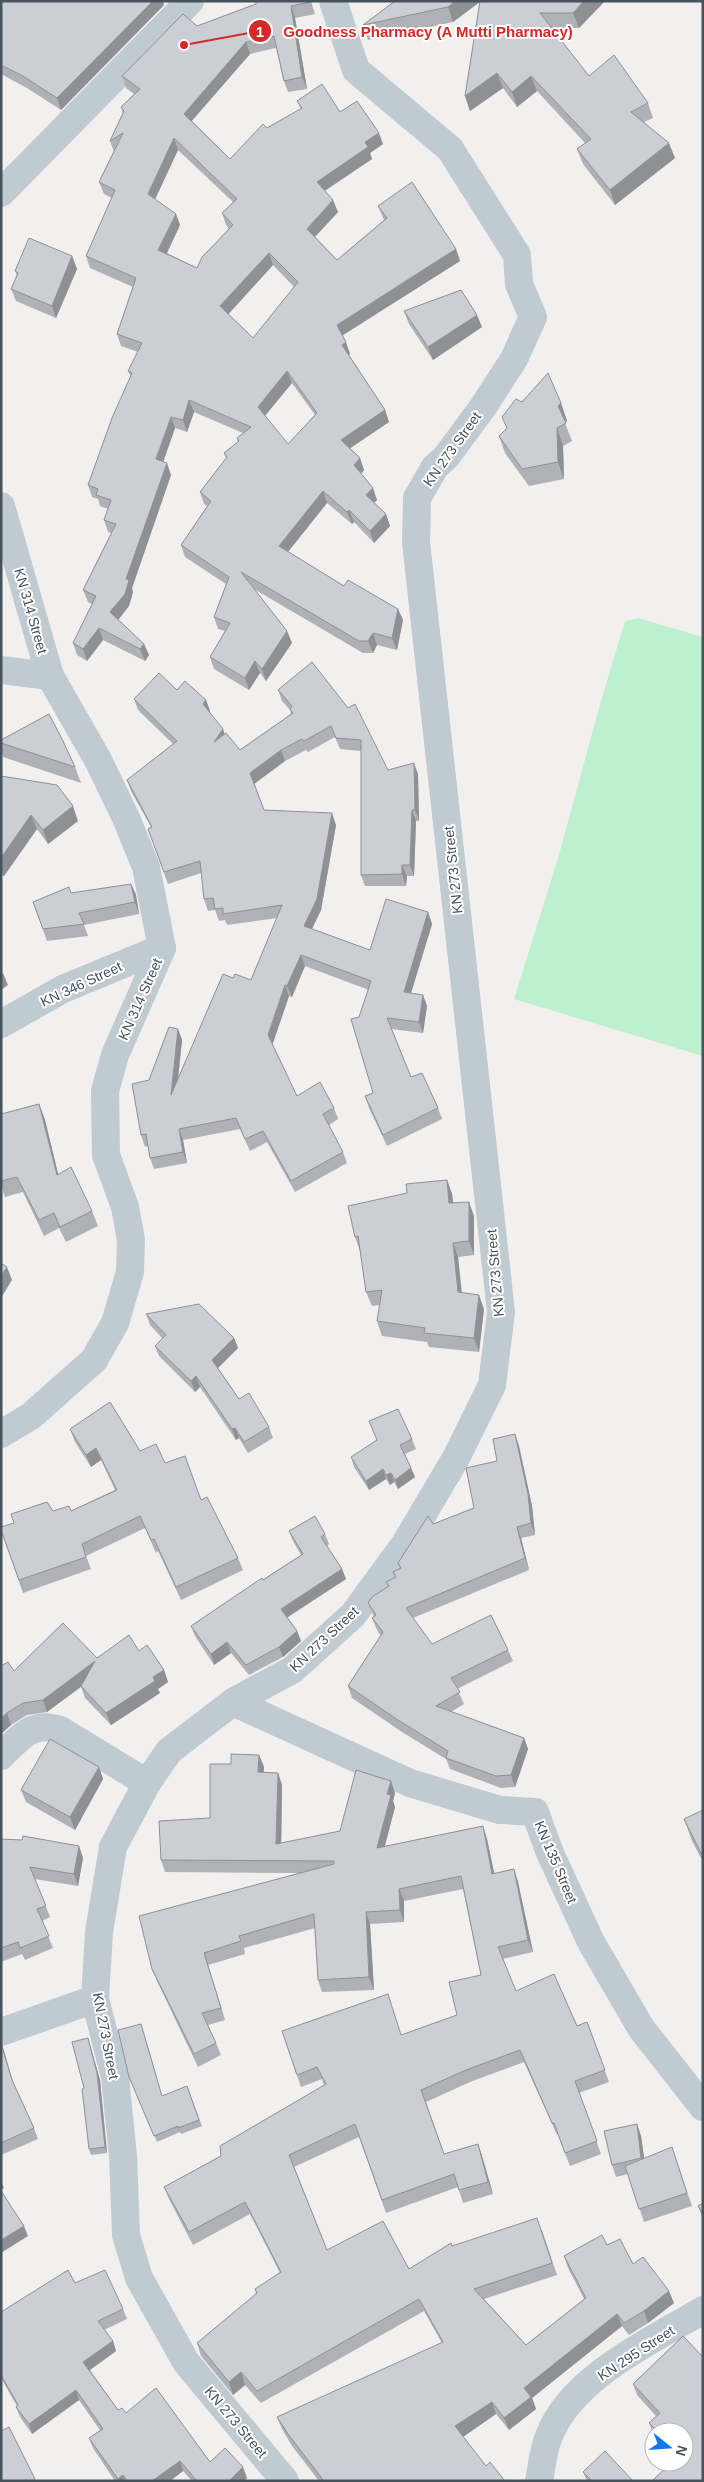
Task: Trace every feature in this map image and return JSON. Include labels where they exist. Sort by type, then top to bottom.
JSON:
[{"type":"street","points":[[1,193],[190,1]]},
{"type":"street","name":"KN 273 Street","points":[[285,2481],[186,2362],[139,2278],[126,2235],[123,2156],[114,2077],[95,1999],[99,1932],[113,1847],[147,1783],[169,1751],[233,1702],[292,1670],[353,1616],[405,1544],[456,1458],[492,1385],[501,1312],[416,542],[417,498],[435,467],[446,457],[483,407],[514,359],[533,317],[519,284],[517,255],[450,149],[356,70],[333,1]]},
{"type":"street","name":"KN 314 Street","points":[[1,506],[50,676],[98,760],[126,818],[146,866],[162,948],[115,1055],[105,1091],[106,1155],[125,1207],[131,1240],[130,1272],[115,1323],[94,1360],[31,1416],[1,1434]]},
{"type":"street","points":[[1,670],[50,676]]},
{"type":"street","name":"KN 346 Street","points":[[1,1024],[63,989],[162,948]]},
{"type":"street","name":"KN 135 Street","points":[[233,1702],[410,1783],[500,1810],[536,1812],[550,1853],[596,1951],[641,2028],[703,2107]]},
{"type":"street","points":[[1,1756],[29,1731],[37,1726],[47,1725],[60,1730],[147,1783]]},
{"type":"street","points":[[1,2032],[95,1999]]},
{"type":"street","name":"KN 295 Street","points":[[539,2481],[548,2436],[568,2404],[610,2367],[703,2310]]},
{"type":"green space","points":[[638,618],[703,637],[703,1056],[514,999],[559,855],[625,621]]},
{"type":"building","points":[[1,1],[153,1],[57,98],[23,76],[1,65]]},
{"type":"building","points":[[256,1],[311,1],[291,6],[302,77],[284,81],[274,36],[246,42],[184,114],[230,159],[263,124],[267,128],[302,108],[297,101],[322,84],[340,112],[357,101],[379,133],[365,142],[368,147],[317,182],[333,200],[307,229],[337,260],[387,218],[378,206],[412,182],[456,249],[337,325],[346,342],[342,345],[385,410],[341,440],[360,458],[354,465],[373,488],[366,495],[386,514],[370,531],[349,510],[347,512],[323,491],[279,546],[344,586],[348,580],[398,609],[392,638],[373,633],[368,641],[359,641],[241,572],[287,631],[262,669],[255,661],[245,678],[210,657],[230,623],[214,617],[229,577],[181,545],[211,501],[200,492],[227,457],[224,453],[239,441],[237,438],[251,427],[189,400],[183,420],[171,417],[156,459],[167,463],[126,579],[129,580],[125,594],[110,612],[144,644],[140,649],[99,628],[83,649],[73,643],[96,596],[83,590],[116,524],[104,520],[111,500],[96,495],[98,489],[88,485],[112,418],[132,373],[128,371],[142,343],[117,334],[136,278],[86,256],[115,190],[99,182],[123,133],[110,141],[124,111],[121,107],[140,89],[122,76],[183,14],[197,26],[256,4]],"holes":[[[174,138],[237,199],[222,213],[233,225],[202,257],[197,268],[158,250],[176,214],[148,194]],[[269,253],[298,282],[253,338],[220,306]],[[287,371],[317,413],[288,444],[258,407]]]},
{"type":"building","points":[[395,1],[455,1],[448,7],[363,25]]},
{"type":"building","points":[[480,1],[584,1],[573,13],[540,13],[589,76],[614,55],[648,103],[631,112],[669,143],[610,190],[577,149],[591,139],[531,76],[512,92],[497,73],[465,96]]},
{"type":"building","points":[[29,238],[72,256],[52,306],[11,289],[18,273],[15,271]]},
{"type":"building","points":[[461,290],[477,315],[428,347],[404,311]]},
{"type":"building","points":[[548,373],[561,403],[558,406],[566,423],[557,428],[558,462],[522,469],[499,436],[507,428],[502,417],[516,399],[522,402]]},
{"type":"building","points":[[312,662],[348,708],[355,704],[388,770],[414,763],[415,810],[412,810],[410,865],[402,865],[402,874],[361,875],[361,740],[336,738],[331,726],[304,741],[302,739],[281,750],[250,773],[264,810],[332,813],[317,899],[304,926],[370,950],[386,899],[428,912],[404,992],[423,995],[419,1022],[387,1018],[411,1077],[422,1073],[438,1108],[383,1135],[365,1096],[373,1093],[351,1019],[359,1017],[371,981],[301,955],[287,986],[285,985],[268,1035],[297,1096],[320,1082],[334,1108],[323,1114],[343,1152],[291,1181],[263,1131],[245,1139],[236,1118],[179,1129],[183,1152],[150,1158],[146,1134],[141,1135],[132,1084],[149,1080],[169,1027],[178,1029],[171,1095],[223,974],[233,978],[235,974],[251,980],[282,905],[223,914],[223,908],[215,909],[213,898],[204,899],[200,861],[164,872],[148,829],[152,827],[127,780],[177,741],[134,699],[159,673],[177,690],[185,681],[206,700],[203,704],[223,729],[214,742],[226,733],[240,750],[293,713],[290,709],[292,706],[278,690]]},
{"type":"building","points":[[49,714],[75,767],[1,743],[1,740]]},
{"type":"building","points":[[1,776],[57,785],[73,806],[43,830],[31,815],[1,858]]},
{"type":"building","points":[[131,884],[135,902],[79,913],[84,924],[43,929],[33,902],[69,887],[71,893]]},
{"type":"building","points":[[39,1104],[57,1175],[71,1167],[92,1211],[60,1227],[54,1213],[39,1220],[17,1177],[1,1181],[1,1114]]},
{"type":"building","points":[[447,1180],[449,1203],[469,1202],[469,1241],[453,1243],[458,1292],[479,1295],[474,1338],[424,1333],[425,1328],[377,1321],[382,1290],[366,1292],[358,1236],[355,1237],[348,1206],[407,1193],[406,1184]]},
{"type":"building","points":[[1,1263],[7,1267],[1,1276]]},
{"type":"building","points":[[199,1304],[234,1338],[212,1360],[239,1399],[249,1393],[269,1427],[244,1442],[235,1428],[232,1429],[196,1376],[191,1381],[155,1346],[166,1335],[146,1314]]},
{"type":"building","points":[[110,1402],[140,1451],[156,1444],[165,1463],[185,1456],[201,1500],[207,1497],[238,1558],[176,1587],[154,1539],[151,1540],[140,1516],[82,1544],[86,1557],[19,1580],[1,1530],[1,1527],[14,1523],[11,1514],[47,1502],[53,1511],[69,1506],[71,1511],[117,1490],[96,1448],[86,1455],[70,1429]]},
{"type":"building","points":[[398,1409],[412,1439],[400,1445],[411,1468],[395,1480],[391,1473],[386,1475],[383,1469],[366,1481],[351,1457],[377,1440],[369,1421]]},
{"type":"building","points":[[515,1434],[528,1494],[531,1523],[517,1527],[525,1558],[406,1608],[432,1644],[491,1615],[508,1650],[451,1678],[460,1692],[436,1706],[524,1738],[511,1775],[496,1776],[446,1758],[448,1751],[348,1686],[383,1632],[372,1618],[376,1615],[368,1603],[372,1597],[389,1586],[386,1582],[396,1577],[393,1572],[401,1568],[398,1563],[428,1516],[433,1524],[474,1508],[466,1468],[497,1461],[493,1439]]},
{"type":"building","points":[[315,1516],[325,1534],[321,1537],[342,1569],[281,1609],[297,1631],[279,1647],[246,1665],[227,1642],[211,1654],[191,1626],[262,1578],[263,1580],[303,1554],[289,1531]]},
{"type":"building","points":[[63,1623],[97,1658],[129,1635],[139,1651],[147,1645],[164,1670],[153,1677],[155,1681],[106,1713],[81,1686],[95,1661],[43,1700],[23,1703],[1,1718],[1,1666],[8,1662],[14,1671]]},
{"type":"building","points":[[50,1739],[99,1767],[70,1817],[21,1790]]},
{"type":"building","points":[[231,1754],[259,1755],[258,1772],[278,1773],[276,1844],[340,1831],[356,1770],[391,1781],[387,1794],[391,1795],[377,1848],[483,1826],[492,1874],[514,1869],[528,1940],[498,1947],[516,1991],[554,1974],[577,2026],[587,2022],[605,2070],[575,2081],[597,2141],[565,2153],[554,2123],[552,2123],[520,2050],[466,2070],[421,2090],[444,2154],[478,2144],[488,2182],[459,2190],[454,2174],[382,2200],[355,2124],[289,2155],[327,2250],[383,2221],[409,2269],[451,2243],[452,2246],[537,2218],[552,2263],[474,2289],[526,2345],[586,2298],[564,2256],[602,2235],[607,2245],[620,2239],[633,2264],[643,2257],[669,2291],[644,2311],[624,2323],[617,2314],[524,2388],[531,2397],[504,2418],[492,2402],[455,2426],[486,2466],[490,2462],[505,2481],[324,2481],[277,2417],[443,2342],[419,2299],[257,2391],[241,2372],[229,2382],[197,2343],[257,2293],[255,2289],[281,2272],[245,2202],[189,2232],[164,2187],[221,2156],[220,2146],[326,2084],[317,2067],[297,2075],[282,2031],[388,1994],[401,2035],[457,2015],[449,1982],[481,1975],[461,1876],[399,1889],[400,1910],[366,1912],[369,1977],[318,1980],[314,1914],[239,1936],[241,1941],[204,1953],[221,2008],[202,2013],[216,2043],[194,2054],[152,1969],[139,1916],[334,1864],[334,1861],[161,1860],[159,1821],[210,1818],[210,1764],[231,1764]]},
{"type":"building","points":[[703,1810],[703,1857],[684,1819]]},
{"type":"building","points":[[23,1836],[79,1846],[74,1874],[30,1867],[46,1906],[37,1909],[49,1936],[20,1948],[18,1942],[1,1948],[1,1839],[22,1840]]},
{"type":"building","points":[[141,2024],[162,2096],[187,2086],[199,2120],[154,2136],[129,2077],[118,2030]]},
{"type":"building","points":[[88,2038],[97,2073],[105,2147],[89,2149],[82,2089],[84,2088],[72,2042]]},
{"type":"building","points":[[1,2043],[12,2080],[34,2128],[1,2143]]},
{"type":"building","points":[[637,2124],[641,2158],[612,2165],[604,2131]]},
{"type":"building","points":[[672,2147],[687,2193],[639,2209],[625,2166]]},
{"type":"building","points":[[1,2191],[24,2226],[1,2240]]},
{"type":"building","points":[[703,2203],[703,2214],[698,2206]]},
{"type":"building","points":[[68,2270],[75,2283],[105,2270],[123,2309],[98,2321],[113,2341],[83,2362],[118,2410],[122,2408],[126,2413],[156,2388],[210,2462],[225,2448],[243,2467],[229,2481],[197,2481],[180,2461],[152,2481],[127,2481],[123,2475],[118,2479],[89,2438],[103,2429],[76,2390],[29,2424],[16,2407],[18,2405],[1,2375],[1,2312]]},
{"type":"building","points":[[683,2336],[703,2357],[703,2481],[652,2481],[661,2472],[694,2472],[694,2422],[650,2422],[660,2413],[633,2384]]},
{"type":"building","points":[[9,2427],[35,2479],[32,2481],[1,2481],[1,2431]]},
{"type":"building","points":[[605,2451],[633,2481],[592,2481],[583,2472]]},
{"type":"place","name":"Goodness Pharmacy (A Mutti Pharmacy)","points":[[184,45]]}]
